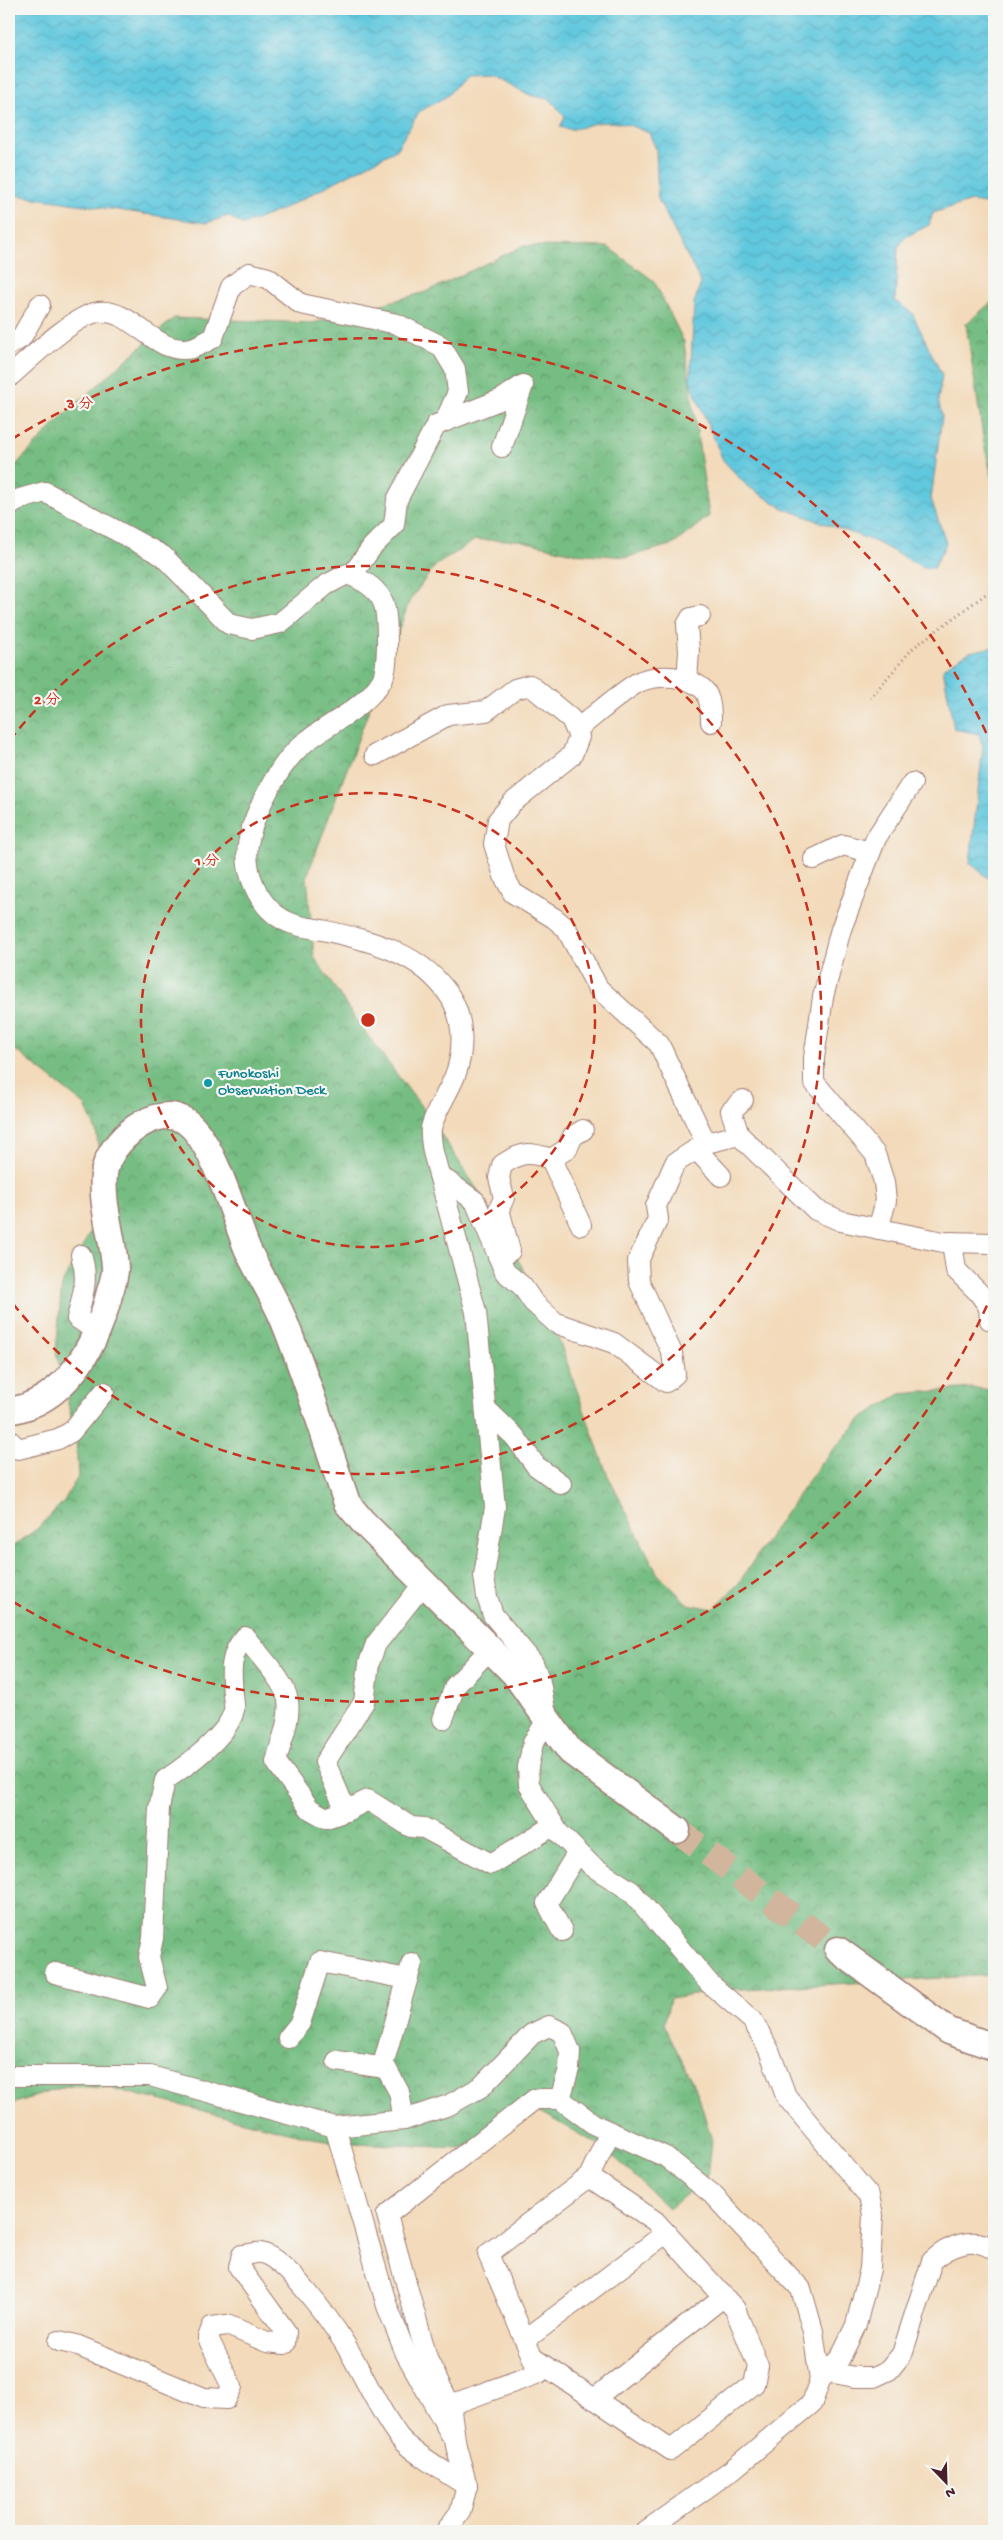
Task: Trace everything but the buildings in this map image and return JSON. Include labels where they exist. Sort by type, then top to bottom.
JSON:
[{"type":"street","points":[[9,377],[70,325],[98,312],[117,313],[168,347],[192,348],[213,338],[231,287],[249,273],[268,278],[301,304],[397,324],[440,346],[455,369],[458,392],[445,421]]},
{"type":"street","points":[[9,345],[21,338],[40,305]]},
{"type":"street","points":[[352,575],[372,548],[394,525],[398,500],[406,480],[436,425],[502,399],[523,385],[502,447]]},
{"type":"street","points":[[9,506],[20,499],[46,492],[163,556],[229,624],[252,629],[280,623],[326,585],[347,574],[363,580],[384,603],[389,655],[383,680],[361,703],[302,744],[279,772],[249,840],[249,874],[264,904],[287,922],[369,941],[401,952],[434,979],[451,998],[460,1021],[462,1050],[454,1077],[431,1130],[439,1175],[476,1312],[495,1507],[484,1576],[487,1598],[493,1615],[533,1663],[540,1682],[547,1720],[534,1743],[528,1767],[530,1785],[554,1825],[578,1852],[592,1866],[631,1891],[709,1983],[753,2021],[769,2050],[786,2096],[869,2196],[873,2215],[870,2269],[856,2325],[840,2358],[824,2376],[812,2403],[733,2469],[646,2531]]},
{"type":"street","points":[[687,680],[689,651],[687,625],[691,618],[700,616]]},
{"type":"street","points":[[576,730],[639,682],[659,676],[687,680],[704,690],[711,706],[712,722]]},
{"type":"street","points":[[375,755],[448,715],[486,710],[515,689],[530,685],[571,719],[579,737],[572,755],[512,802],[498,820],[494,844],[513,893],[554,918],[566,928],[598,988],[659,1044],[701,1146],[720,1176]]},
{"type":"street","points":[[878,1229],[886,1201],[884,1182],[875,1154],[814,1082],[814,1058],[823,997],[841,929],[876,838],[912,783]]},
{"type":"street","points":[[814,859],[843,845],[870,852]]},
{"type":"street","points":[[743,1100],[731,1111],[739,1135],[816,1210],[842,1221],[878,1229],[952,1242],[994,1243]]},
{"type":"street","points":[[9,1411],[24,1408],[56,1392],[75,1372],[102,1321],[116,1269],[104,1203],[104,1172],[113,1150],[126,1134],[144,1122],[167,1116],[187,1122],[201,1137],[216,1168],[248,1250],[284,1320],[347,1503],[363,1522],[514,1673],[570,1751],[677,1830]]},
{"type":"street","points":[[552,1159],[567,1149],[573,1136],[583,1130]]},
{"type":"street","points":[[439,1175],[475,1201],[505,1272],[522,1286],[534,1302],[556,1323],[614,1343],[666,1382],[675,1374],[672,1354],[640,1281],[638,1260],[658,1219],[656,1206],[675,1163],[701,1146],[739,1135]]},
{"type":"street","points":[[498,1256],[510,1251],[499,1209],[504,1198],[499,1178],[502,1164],[514,1156],[532,1152],[552,1159],[581,1225]]},
{"type":"street","points":[[952,1242],[956,1270],[979,1293],[989,1308],[990,1320]]},
{"type":"street","points":[[81,1255],[85,1268],[86,1283],[77,1318],[96,1331]]},
{"type":"street","points":[[9,1440],[18,1449],[58,1439],[71,1432],[104,1392]]},
{"type":"street","points":[[486,1409],[515,1437],[536,1466],[561,1484]]},
{"type":"street","points":[[346,1811],[325,1762],[364,1702],[369,1663],[376,1644],[424,1583]]},
{"type":"street","points":[[55,1973],[150,1998],[157,1988],[149,1957],[153,1938],[159,1808],[165,1780],[184,1768],[222,1733],[234,1710],[230,1669],[236,1647],[245,1637],[279,1682],[288,1701],[286,1724],[276,1762],[310,1809],[326,1818],[368,1800],[411,1827],[424,1828],[491,1864],[554,1825]]},
{"type":"street","points":[[443,1719],[455,1686],[490,1649]]},
{"type":"street","points":[[562,1931],[547,1903],[578,1852]]},
{"type":"street","points":[[838,1950],[949,2031],[994,2047]]},
{"type":"street","points":[[288,2038],[300,2022],[320,1962],[410,1971],[382,2068]]},
{"type":"street","points":[[9,2076],[150,2076],[335,2127],[404,2120],[449,2105],[480,2087],[532,2034],[549,2026],[562,2032],[570,2051],[569,2069],[560,2099]]},
{"type":"street","points":[[337,2061],[386,2068],[399,2092],[404,2120]]},
{"type":"street","points":[[446,2531],[460,2512],[467,2486],[456,2444],[450,2405],[428,2361],[387,2215],[535,2099],[560,2099],[595,2125],[666,2158],[712,2194],[801,2289],[824,2376]]},
{"type":"street","points":[[335,2127],[387,2306],[406,2354],[456,2444]]},
{"type":"street","points":[[450,2405],[539,2373],[488,2254],[589,2177],[610,2132]]},
{"type":"street","points":[[529,2350],[594,2399],[671,2450],[754,2384],[758,2366],[735,2309],[655,2221],[589,2177]]},
{"type":"street","points":[[529,2350],[666,2233]]},
{"type":"street","points":[[824,2376],[874,2376],[890,2370],[902,2354],[932,2261],[943,2250],[965,2243],[989,2246],[994,2250]]},
{"type":"street","points":[[58,2341],[104,2356],[204,2398],[226,2399],[232,2387],[208,2338],[212,2327],[227,2325],[268,2342],[285,2344],[286,2332],[239,2268],[242,2255],[260,2253],[272,2258],[289,2272],[306,2292],[345,2344],[374,2400],[400,2438],[467,2486]]},
{"type":"street","points":[[594,2399],[723,2297]]},
{"type":"path","points":[[870,698],[914,648],[994,588]]},
{"type":"green space","points":[[523,246],[608,247],[654,281],[684,342],[709,516],[674,544],[628,557],[573,553],[519,540],[475,540],[435,566],[410,600],[307,876],[314,957],[361,1027],[433,1122],[484,1200],[551,1318],[607,1474],[657,1573],[688,1604],[714,1609],[739,1583],[821,1463],[862,1418],[900,1394],[972,1388],[994,1390],[994,1975],[725,1990],[670,1999],[664,2024],[698,2094],[712,2141],[708,2176],[669,2209],[606,2149],[536,2110],[463,2148],[329,2142],[110,2088],[66,2086],[9,2105],[9,1549],[37,1529],[64,1501],[78,1476],[76,1438],[56,1352],[62,1283],[100,1215],[104,1185],[96,1131],[85,1105],[9,1045],[9,472],[67,412],[174,318],[313,323],[426,292]]},
{"type":"green space","points":[[994,300],[994,486],[984,443],[966,324]]},
{"type":"water","points":[[9,9],[994,9],[994,206],[971,201],[933,213],[929,225],[905,237],[898,248],[895,301],[912,313],[942,375],[938,400],[942,416],[931,499],[946,543],[934,568],[924,568],[876,542],[785,509],[747,486],[723,460],[690,382],[694,303],[701,283],[658,199],[656,149],[649,133],[611,122],[565,129],[560,127],[565,117],[550,99],[532,96],[488,74],[465,75],[447,96],[419,112],[396,150],[281,210],[243,225],[228,216],[206,223],[9,194]]},
{"type":"water","points":[[994,647],[994,883],[970,863],[983,747],[979,734],[954,729],[943,668],[970,652]]},
{"type":"tunnel","points":[[677,1830],[838,1950]]},
{"type":"place","name":"Funokoshi Observation Deck","points":[[208,1083]]}]
